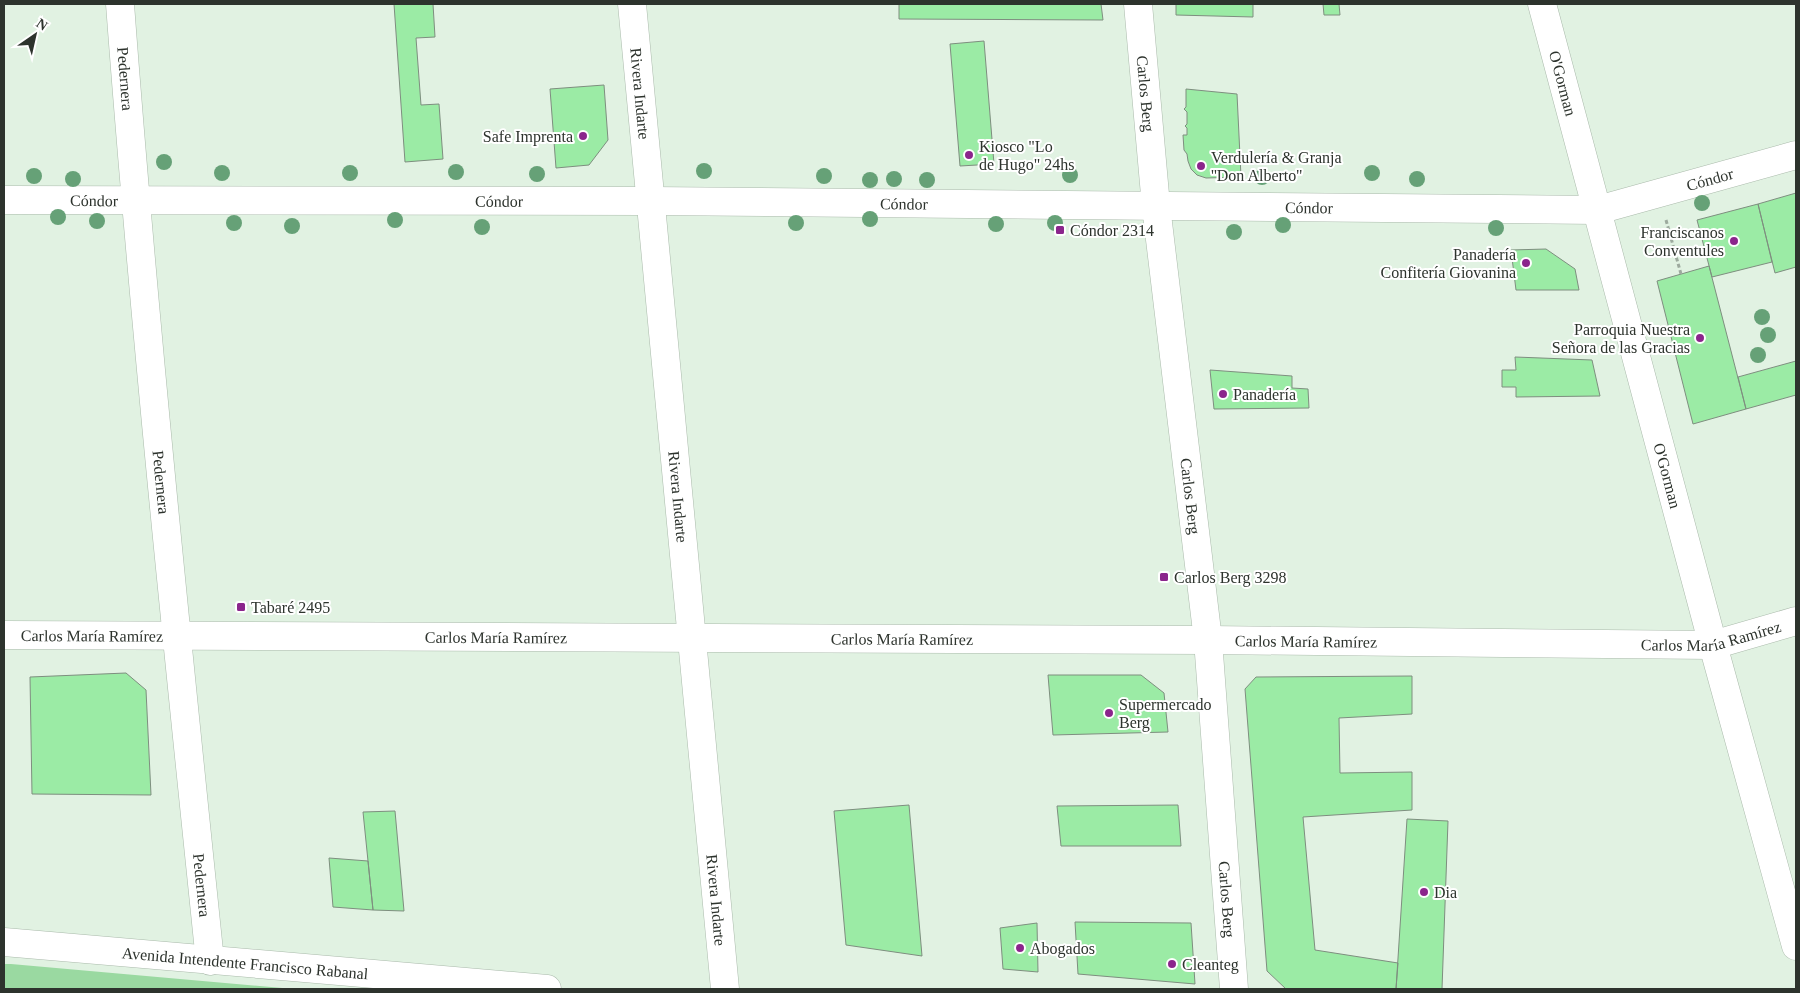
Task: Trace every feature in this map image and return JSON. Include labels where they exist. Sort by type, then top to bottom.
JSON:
[{"type":"street","name":"Pedernera","points":[[120,4],[135,200],[176,635],[210,961]]},
{"type":"street","name":"Rivera Indarte","points":[[632,4],[725,989]]},
{"type":"street","name":"Carlos Berg","points":[[1138,4],[1156,206],[1208,640],[1234,989]]},
{"type":"street","name":"O'Gorman","points":[[1542,4],[1713,645],[1796,946]]},
{"type":"street","name":"Cóndor","points":[[4,200],[651,201],[1598,210],[1796,155]]},
{"type":"street","name":"Carlos María Ramírez","points":[[4,635],[1208,640],[1713,645],[1796,621]]},
{"type":"street","name":"Avenida Intendente Francisco Rabanal","points":[[4,942],[547,989]]},
{"type":"path","points":[[1658,194],[1681,274]]},
{"type":"green space","points":[[4,964],[11,964],[294,989],[4,989]]},
{"type":"building","points":[[394,4],[433,4],[435,37],[416,38],[421,105],[439,104],[443,159],[405,162]]},
{"type":"building","points":[[899,4],[1101,4],[1103,20],[899,19]]},
{"type":"building","points":[[1176,4],[1253,4],[1253,17],[1176,15]]},
{"type":"building","points":[[1323,4],[1339,4],[1340,15],[1324,15]]},
{"type":"building","points":[[984,41],[994,164],[960,166],[950,44]]},
{"type":"building","points":[[604,85],[608,140],[589,165],[556,168],[550,89]]},
{"type":"building","points":[[1186,89],[1237,94],[1241,177],[1206,178],[1197,175],[1191,169],[1184,150],[1183,135],[1187,135],[1187,128],[1185,126],[1187,124],[1187,112],[1184,109],[1186,107]]},
{"type":"building","points":[[1796,193],[1796,267],[1775,273],[1758,204]]},
{"type":"building","name":"Franciscanos Conventules","points":[[1758,204],[1772,262],[1712,277],[1697,220]]},
{"type":"building","points":[[1546,249],[1575,269],[1579,290],[1516,290],[1511,250]]},
{"type":"building","name":"Parroquia Nuestra Señora de las Gracias","points":[[1709,266],[1746,409],[1693,424],[1657,281]]},
{"type":"building","points":[[1515,357],[1592,360],[1600,396],[1516,397],[1516,387],[1502,387],[1502,370],[1516,370]]},
{"type":"building","points":[[1796,361],[1796,395],[1746,409],[1738,377]]},
{"type":"building","points":[[1210,370],[1292,376],[1292,388],[1308,389],[1309,408],[1214,409]]},
{"type":"building","points":[[126,673],[146,690],[151,795],[32,794],[30,677]]},
{"type":"building","name":"Supermercado Berg","points":[[1048,675],[1141,675],[1164,693],[1168,732],[1053,735]]},
{"type":"building","points":[[1412,676],[1412,714],[1339,718],[1340,773],[1412,772],[1412,810],[1303,817],[1315,950],[1398,963],[1396,989],[1286,989],[1267,971],[1245,689],[1256,677]]},
{"type":"building","points":[[909,805],[922,956],[846,945],[834,811]]},
{"type":"building","points":[[1178,805],[1181,846],[1061,846],[1057,806]]},
{"type":"building","points":[[395,811],[404,911],[373,910],[363,812]]},
{"type":"building","name":"Dia","points":[[1407,819],[1448,821],[1442,989],[1396,989]]},
{"type":"building","points":[[329,858],[368,861],[373,910],[333,907]]},
{"type":"building","points":[[1075,922],[1191,923],[1195,984],[1078,974]]},
{"type":"building","name":"Abogados","points":[[1037,923],[1038,972],[1003,969],[1000,928]]},
{"type":"place","name":"Safe Imprenta","points":[[583,136]]},
{"type":"place","name":"Kiosco \"Lo de Hugo\" 24hs","points":[[969,155]]},
{"type":"place","name":"Verdulería & Granja ''Don Alberto''","points":[[1201,166]]},
{"type":"place","name":"Cóndor 2314","points":[[1060,230]]},
{"type":"place","name":"Franciscanos Conventules","points":[[1734,241]]},
{"type":"place","name":"Panadería Confitería Giovanina","points":[[1526,263]]},
{"type":"place","name":"Parroquia Nuestra Señora de las Gracias","points":[[1700,338]]},
{"type":"place","name":"Panadería","points":[[1223,394]]},
{"type":"place","name":"Carlos Berg 3298","points":[[1164,577]]},
{"type":"place","name":"Tabaré 2495","points":[[241,607]]},
{"type":"place","name":"Supermercado Berg","points":[[1109,713]]},
{"type":"place","name":"Dia","points":[[1424,892]]},
{"type":"place","name":"Abogados","points":[[1020,948]]},
{"type":"place","name":"Cleanteg","points":[[1172,964]]}]
